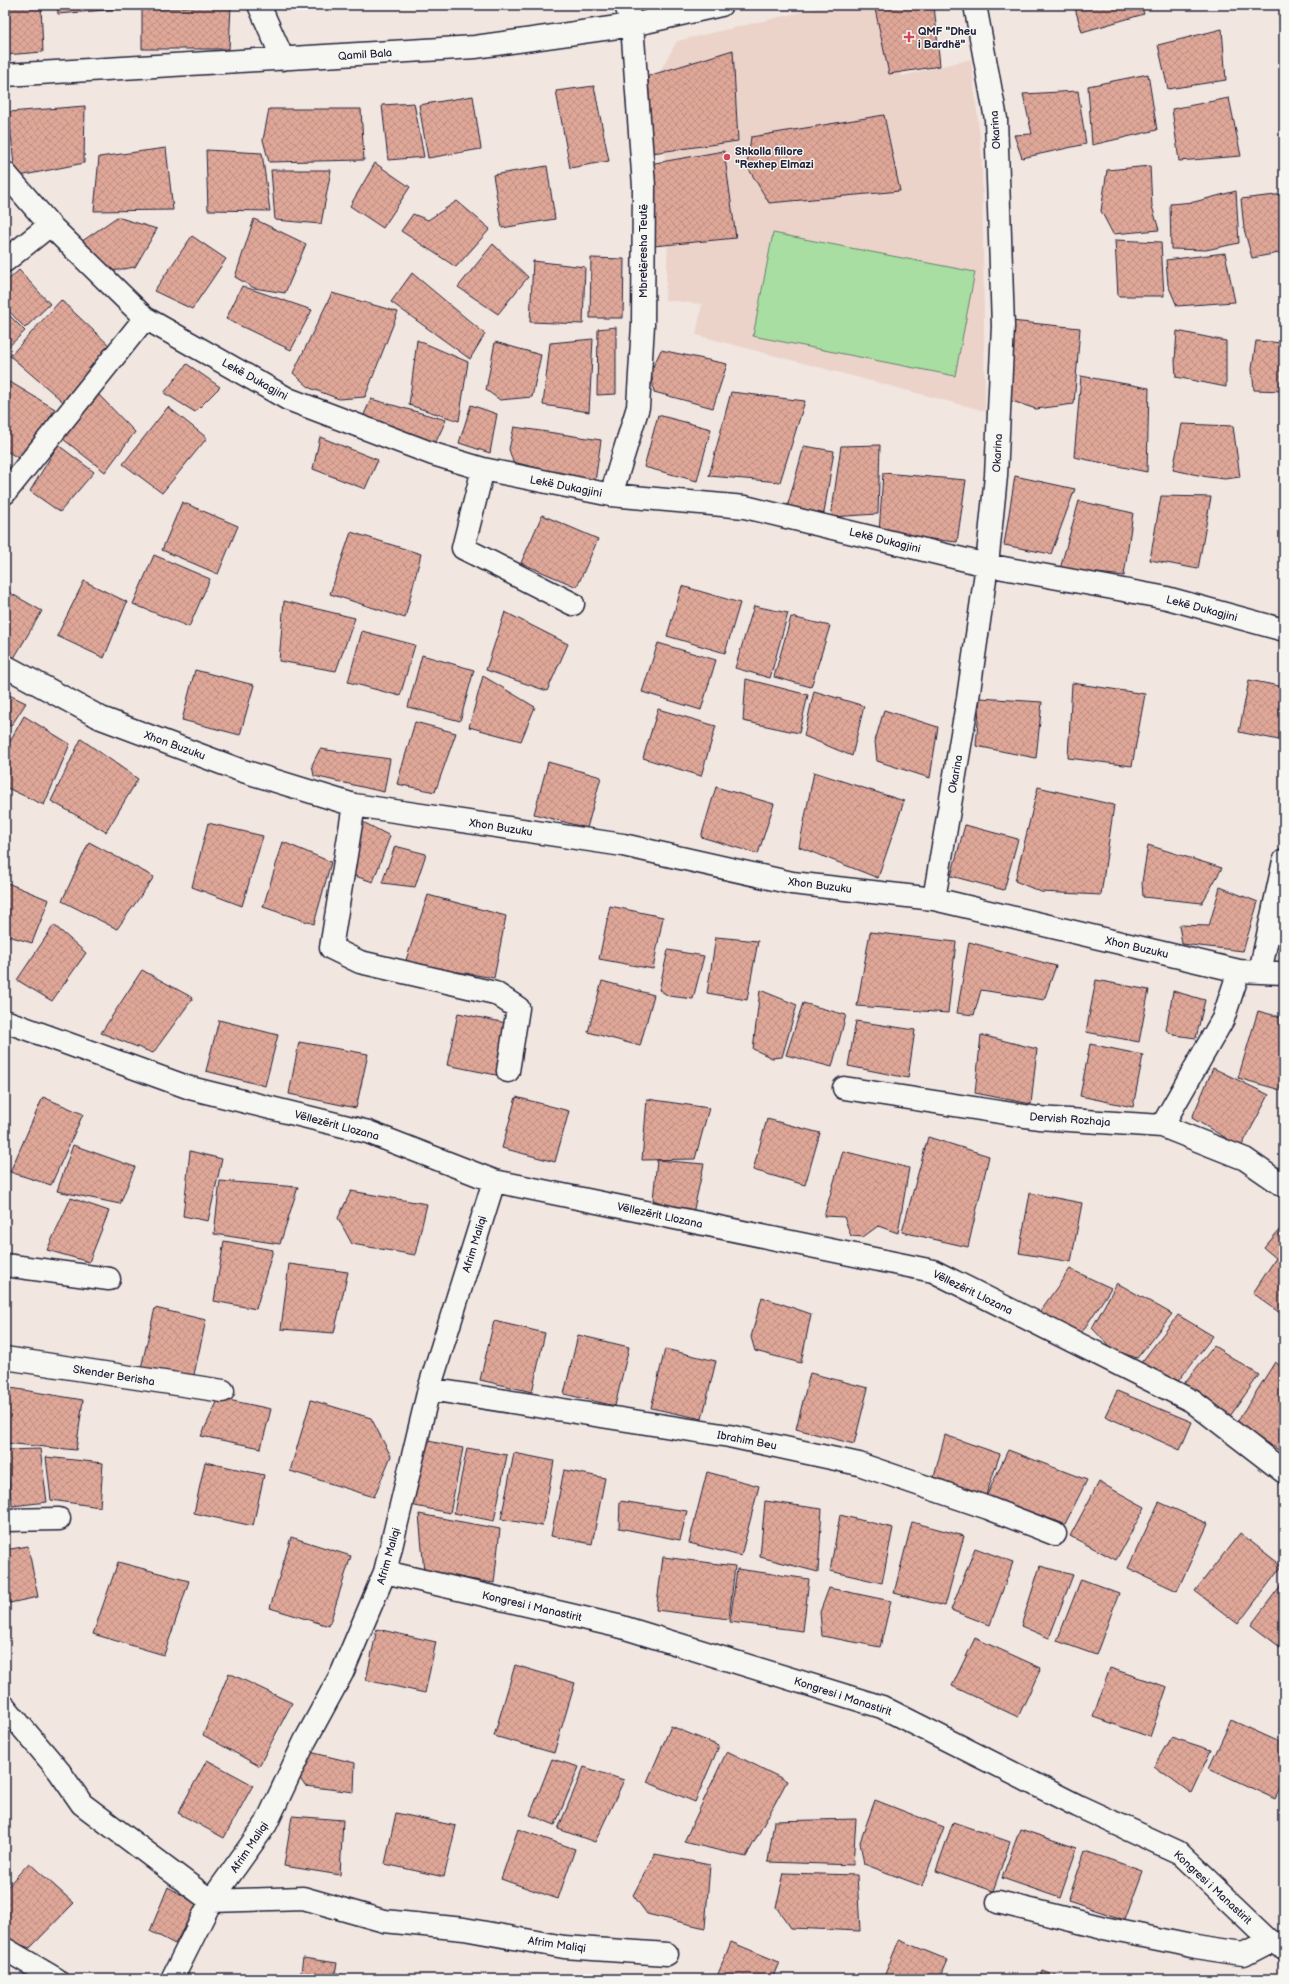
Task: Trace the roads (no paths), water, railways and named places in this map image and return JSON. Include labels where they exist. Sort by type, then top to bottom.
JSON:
[{"type":"street","points":[[259,5],[283,59]]},
{"type":"street","name":"Mbretëresha Teutë","points":[[611,495],[638,407],[643,325],[644,186],[632,25],[626,5]]},
{"type":"street","name":"Qamil Bala","points":[[5,75],[475,47],[632,25],[721,5]]},
{"type":"street","name":"Okarina","points":[[934,899],[967,706],[987,565],[996,476],[1003,326],[996,119],[975,5]]},
{"type":"street","name":"Lekë Dukagjini","points":[[5,173],[50,225],[145,318],[288,398],[433,454],[482,469],[611,495],[745,507],[987,565],[1167,598],[1284,630]]},
{"type":"street","points":[[5,260],[50,225]]},
{"type":"street","points":[[5,493],[145,318]]},
{"type":"street","points":[[482,469],[463,548],[573,604]]},
{"type":"street","name":"Xhon Buzuku","points":[[5,666],[101,718],[240,770],[354,805],[623,845],[792,883],[934,899],[1249,971],[1284,973]]},
{"type":"street","points":[[354,805],[331,948],[360,962],[495,993],[518,1008],[508,1071]]},
{"type":"street","points":[[1162,1126],[1249,971],[1284,861]]},
{"type":"street","name":"Vëllezërit Llozana","points":[[5,1021],[190,1088],[368,1132],[494,1181],[933,1272],[1192,1401],[1284,1472]]},
{"type":"street","name":"Dervish Rozhaja","points":[[844,1088],[1038,1118],[1162,1126],[1244,1159],[1284,1186]]},
{"type":"street","name":"Afrim Maliqi","points":[[172,1979],[212,1901],[266,1824],[305,1741],[342,1673],[386,1572],[429,1389],[494,1181]]},
{"type":"street","points":[[5,1265],[109,1279]]},
{"type":"street","name":"Skender Berisha","points":[[5,1358],[224,1391]]},
{"type":"street","name":"Ibrahim Beu","points":[[429,1389],[729,1436],[859,1464],[988,1508],[1055,1534]]},
{"type":"street","points":[[5,1520],[59,1519]]},
{"type":"street","name":"Kongresi i Manastirit","points":[[386,1572],[622,1627],[882,1707],[1078,1806],[1178,1852],[1277,1944]]},
{"type":"street","points":[[5,1707],[59,1771],[82,1804],[212,1901]]},
{"type":"street","name":"Afrim Maliqi","points":[[212,1901],[303,1898],[384,1921],[464,1929],[564,1947],[667,1954]]},
{"type":"street","name":"Kongresi i Manastirit","points":[[998,1902],[1104,1928],[1196,1947],[1242,1954],[1277,1944]]},
{"type":"street","points":[[5,1949],[56,1979]]},
{"type":"place","name":"QMF \"Dheu i Bardhë\"","points":[[909,37]]},
{"type":"place","name":"Shkolla fillore \"Rexhep Elmazi","points":[[727,157]]}]
